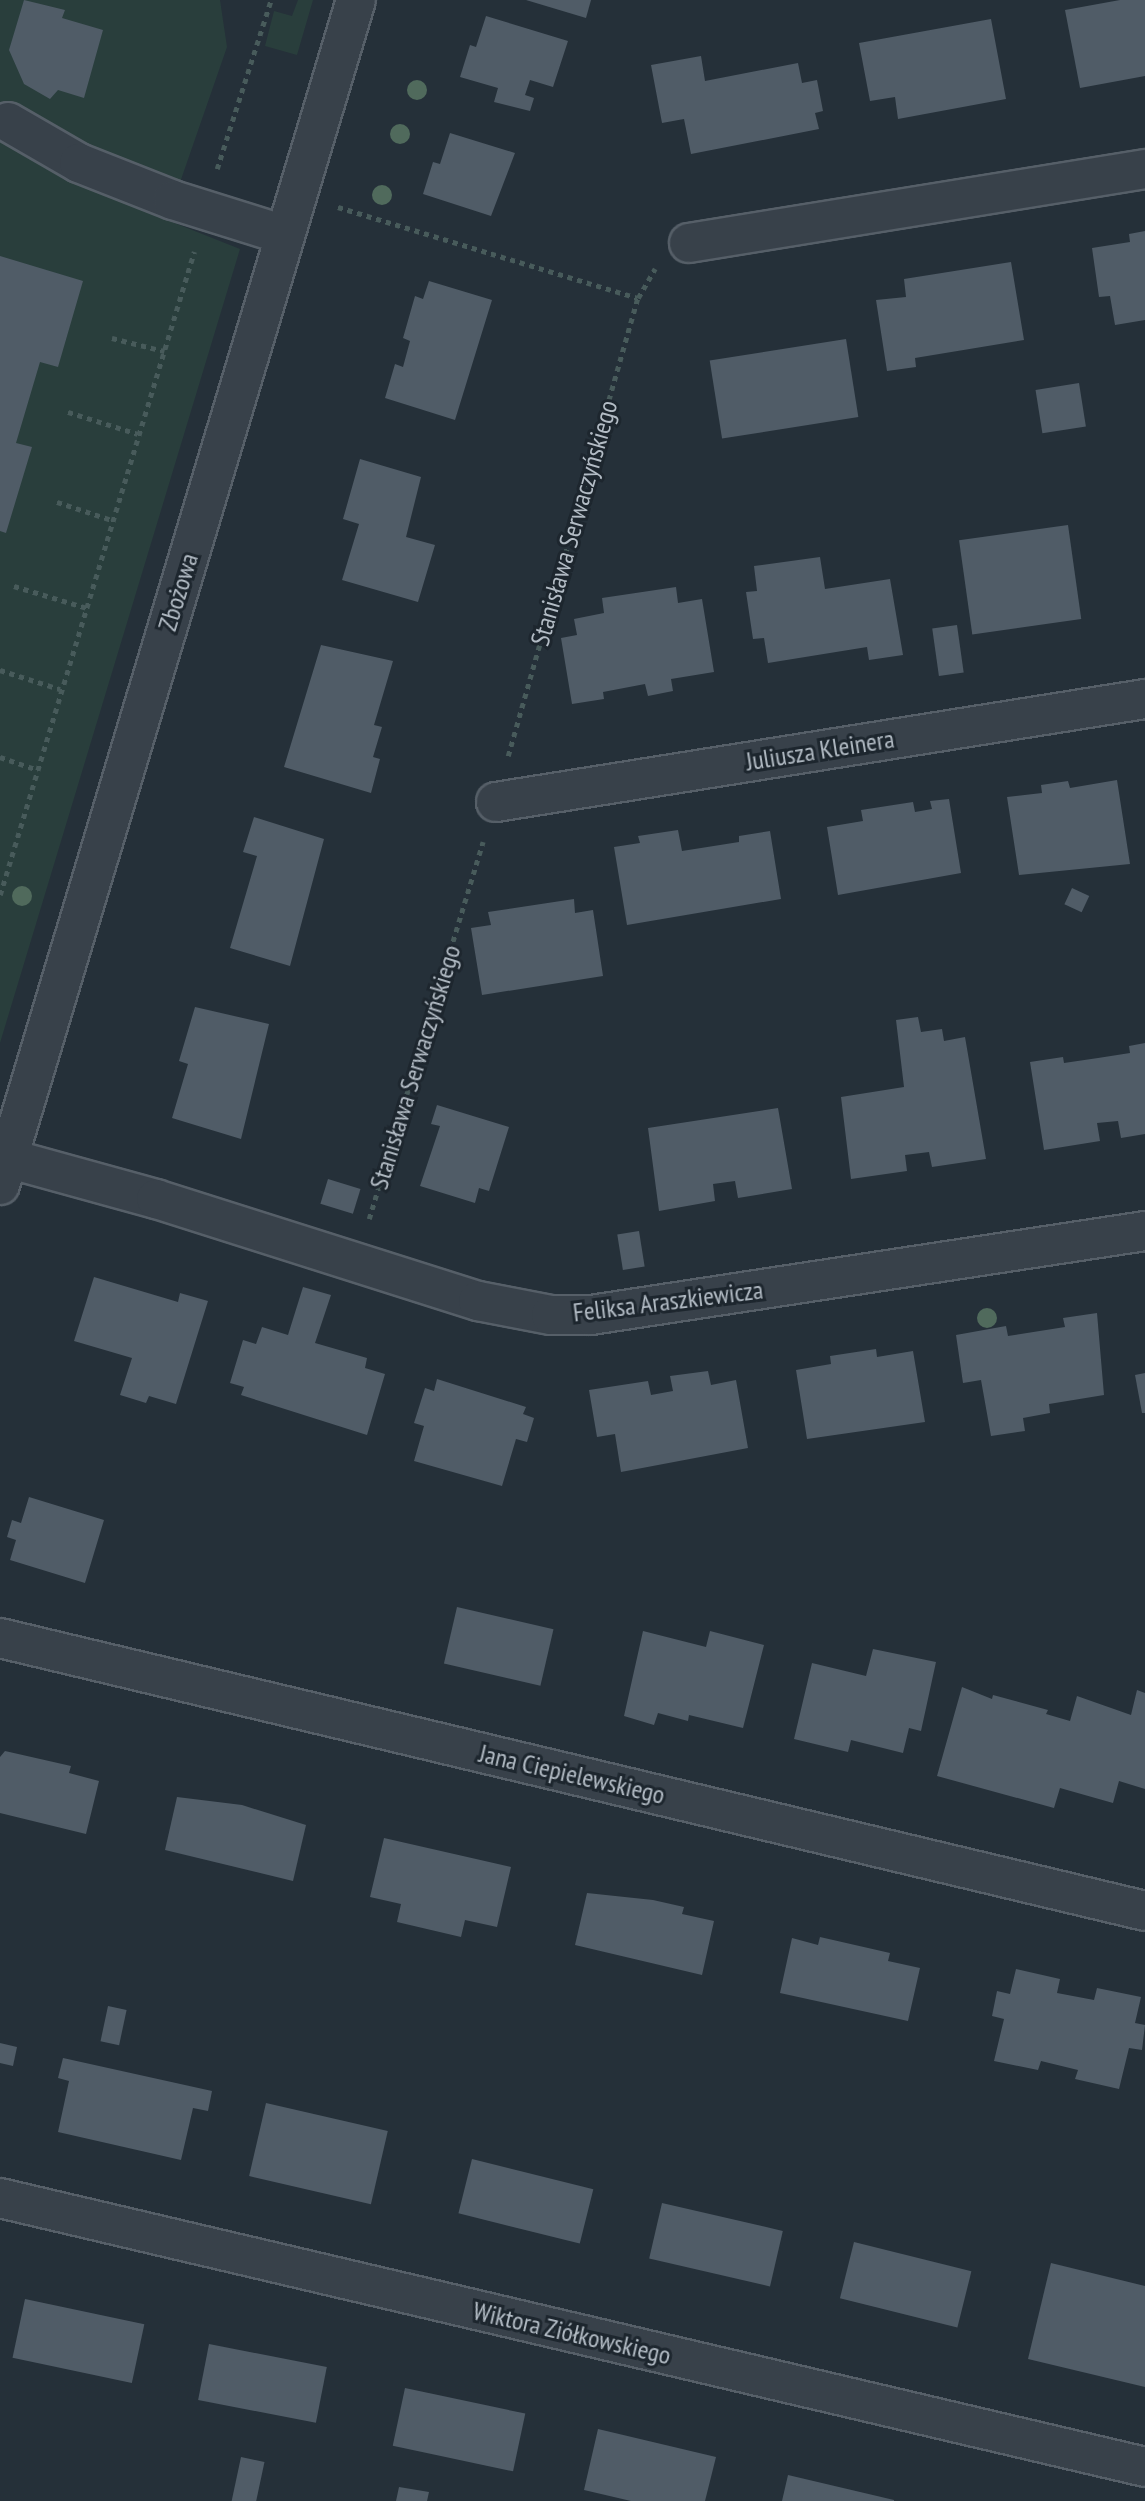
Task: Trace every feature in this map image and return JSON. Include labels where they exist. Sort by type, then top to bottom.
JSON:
[{"type":"street","name":"Zbożowa","points":[[3,1166],[355,0]]},
{"type":"street","points":[[8,122],[79,163],[206,210],[285,235]]},
{"type":"street","points":[[689,243],[1145,169]]},
{"type":"street","name":"Juliusza Kleinera","points":[[496,802],[1145,699]]},
{"type":"street","name":"Feliksa Araszkiewicza","points":[[3,1166],[156,1199],[478,1301],[551,1315],[591,1315],[1145,1231]]},
{"type":"street","name":"Jana Ciepielewskiego","points":[[0,1638],[1145,1911]]},
{"type":"street","name":"Wiktora Ziółkowskiego","points":[[0,2198],[1145,2467]]},
{"type":"path","points":[[0,895],[60,689],[271,0]]},
{"type":"path","points":[[355,213],[638,298]]},
{"type":"path","name":"Stanisława Serwaczyńskiego","points":[[356,1263],[496,802],[638,298],[656,267],[689,243]]},
{"type":"path","points":[[111,338],[164,351]]},
{"type":"path","points":[[68,412],[138,434]]},
{"type":"path","points":[[57,502],[112,520]]},
{"type":"path","points":[[13,586],[87,608]]},
{"type":"path","points":[[0,670],[60,689]]},
{"type":"path","points":[[0,757],[38,769]]},
{"type":"green space","points":[[0,0],[220,0],[227,47],[167,220],[240,249],[0,1043]]},
{"type":"green space","points":[[298,0],[313,0],[297,55],[265,46],[274,11],[292,16]]},
{"type":"building","points":[[24,0],[65,10],[62,18],[103,30],[84,98],[58,90],[50,99],[24,84],[9,50]]},
{"type":"building","points":[[526,0],[591,0],[586,18]]},
{"type":"building","points":[[1120,0],[1145,0],[1145,76],[1080,88],[1065,10]]},
{"type":"building","points":[[486,16],[568,41],[553,87],[530,80],[525,95],[534,98],[530,111],[494,102],[498,88],[460,77],[470,45],[476,47]]},
{"type":"building","points":[[991,19],[1006,99],[898,119],[895,97],[870,101],[859,43]]},
{"type":"building","points":[[701,56],[705,81],[798,63],[802,83],[817,80],[823,111],[815,113],[819,129],[691,154],[684,119],[662,123],[651,65]]},
{"type":"building","points":[[450,133],[515,153],[491,216],[423,194],[433,162],[440,164]]},
{"type":"building","points":[[1145,231],[1145,320],[1115,325],[1110,296],[1099,297],[1092,248],[1130,242],[1129,234]]},
{"type":"building","points":[[0,256],[83,281],[58,367],[40,362],[16,443],[32,447],[6,533],[0,531]]},
{"type":"building","points":[[1011,262],[1024,340],[915,358],[916,367],[887,371],[876,300],[906,297],[904,279]]},
{"type":"building","points":[[429,281],[492,300],[455,420],[385,398],[395,364],[403,367],[410,341],[403,338],[415,296],[423,299]]},
{"type":"building","points":[[846,339],[858,417],[722,439],[710,361]]},
{"type":"building","points":[[1079,383],[1086,426],[1042,433],[1036,390]]},
{"type":"building","points":[[360,459],[421,477],[406,537],[435,545],[418,602],[342,580],[359,524],[343,519]]},
{"type":"building","points":[[1068,525],[1081,619],[972,634],[959,540]]},
{"type":"building","points":[[820,557],[825,589],[890,579],[903,655],[869,660],[867,647],[768,663],[764,638],[753,639],[746,592],[757,591],[754,566]]},
{"type":"building","points":[[676,587],[678,603],[702,599],[714,672],[671,679],[673,691],[648,696],[645,684],[603,692],[604,699],[572,704],[561,638],[577,635],[574,619],[604,613],[602,598]]},
{"type":"building","points":[[957,625],[964,673],[939,676],[932,628]]},
{"type":"building","points":[[321,645],[393,661],[374,725],[382,727],[373,757],[380,759],[371,793],[284,767]]},
{"type":"building","points":[[1117,780],[1130,864],[1019,875],[1007,797],[1042,793],[1041,785],[1068,781],[1070,788]]},
{"type":"building","points":[[949,799],[961,873],[838,895],[827,827],[863,821],[861,810],[913,802],[915,812],[932,809],[930,801]]},
{"type":"building","points":[[254,817],[324,839],[290,966],[230,948],[257,856],[243,852]]},
{"type":"building","points":[[678,830],[682,851],[739,842],[739,836],[770,831],[781,899],[627,925],[614,847],[640,843],[638,836]]},
{"type":"building","points":[[1072,888],[1089,896],[1082,912],[1064,904]]},
{"type":"building","points":[[574,899],[575,913],[593,910],[603,976],[482,995],[471,928],[491,925],[488,912]]},
{"type":"building","points":[[195,1007],[269,1024],[241,1139],[172,1118],[188,1064],[179,1061]]},
{"type":"building","points":[[918,1017],[921,1032],[942,1029],[944,1041],[965,1037],[986,1159],[932,1167],[929,1152],[905,1155],[907,1171],[851,1179],[841,1097],[904,1087],[896,1020]]},
{"type":"building","points":[[1145,1043],[1145,1134],[1121,1138],[1118,1121],[1097,1123],[1100,1141],[1044,1150],[1030,1062],[1063,1057],[1064,1063],[1130,1053],[1129,1046]]},
{"type":"building","points":[[437,1105],[509,1127],[489,1191],[479,1188],[475,1203],[420,1186],[440,1126],[431,1124]]},
{"type":"building","points":[[778,1108],[792,1189],[738,1198],[735,1181],[713,1184],[715,1201],[659,1211],[648,1128]]},
{"type":"building","points":[[328,1179],[361,1189],[353,1214],[320,1204]]},
{"type":"building","points":[[639,1231],[645,1267],[623,1270],[617,1234]]},
{"type":"building","points":[[94,1277],[178,1302],[180,1293],[208,1301],[176,1404],[149,1396],[146,1403],[120,1395],[132,1358],[74,1341]]},
{"type":"building","points":[[303,1287],[331,1295],[315,1343],[367,1358],[365,1368],[385,1374],[367,1435],[241,1395],[244,1387],[230,1383],[243,1340],[256,1344],[262,1327],[288,1335]]},
{"type":"building","points":[[1097,1313],[1104,1395],[1049,1404],[1050,1413],[1023,1418],[1025,1431],[991,1436],[981,1380],[963,1383],[956,1335],[1006,1326],[1008,1336],[1065,1327],[1063,1318]]},
{"type":"building","points":[[876,1349],[877,1357],[913,1351],[925,1422],[807,1439],[796,1370],[831,1364],[830,1356]]},
{"type":"building","points":[[708,1371],[711,1385],[736,1380],[748,1448],[621,1472],[615,1434],[597,1437],[589,1390],[648,1381],[651,1395],[673,1391],[670,1376]]},
{"type":"building","points":[[1145,1373],[1145,1413],[1142,1413],[1135,1375]]},
{"type":"building","points":[[437,1379],[526,1407],[523,1414],[534,1418],[527,1442],[516,1439],[502,1486],[414,1461],[424,1426],[414,1423],[425,1388],[434,1391]]},
{"type":"building","points":[[29,1497],[104,1520],[85,1583],[10,1560],[16,1540],[7,1537],[12,1520],[21,1523]]},
{"type":"building","points":[[457,1607],[553,1629],[540,1686],[444,1664]]},
{"type":"building","points":[[643,1631],[706,1647],[710,1631],[764,1645],[743,1728],[689,1715],[688,1721],[658,1713],[654,1725],[624,1716]]},
{"type":"building","points":[[873,1649],[936,1662],[921,1731],[909,1728],[903,1753],[851,1740],[848,1752],[794,1739],[812,1663],[866,1676]]},
{"type":"building","points":[[962,1687],[992,1699],[993,1695],[1048,1710],[1046,1714],[1070,1721],[1077,1696],[1131,1715],[1137,1690],[1145,1693],[1145,1789],[1119,1781],[1113,1803],[1060,1788],[1054,1808],[937,1776]]},
{"type":"building","points":[[5,1751],[71,1766],[69,1773],[99,1781],[86,1834],[0,1813],[0,1757]]},
{"type":"building","points":[[177,1797],[242,1805],[306,1825],[293,1881],[165,1850]]},
{"type":"building","points":[[384,1838],[511,1867],[497,1927],[465,1920],[461,1937],[397,1922],[401,1904],[370,1897]]},
{"type":"building","points":[[587,1893],[653,1900],[684,1907],[682,1914],[714,1921],[702,1975],[575,1945]]},
{"type":"building","points":[[820,1937],[890,1953],[888,1961],[920,1968],[908,2021],[780,1993],[792,1938],[818,1945]]},
{"type":"building","points":[[1016,1969],[1060,1979],[1057,1993],[1094,2000],[1097,1988],[1141,1997],[1135,2023],[1145,2025],[1142,2050],[1129,2048],[1119,2089],[1075,2079],[1078,2070],[1041,2061],[1038,2070],[994,2061],[1004,2019],[992,2016],[997,1991],[1010,1994]]},
{"type":"building","points":[[108,2006],[127,2010],[119,2045],[101,2041]]},
{"type":"building","points":[[0,2043],[17,2047],[13,2066],[0,2063]]},
{"type":"building","points":[[63,2058],[212,2091],[208,2111],[193,2108],[181,2160],[58,2132],[69,2081],[58,2078]]},
{"type":"building","points":[[266,2103],[388,2131],[371,2204],[249,2176]]},
{"type":"building","points":[[472,2159],[593,2189],[580,2244],[458,2213]]},
{"type":"building","points":[[662,2203],[783,2231],[770,2286],[649,2259]]},
{"type":"building","points":[[854,2242],[971,2271],[957,2328],[840,2298]]},
{"type":"building","points":[[1051,2263],[1145,2286],[1145,2387],[1028,2359]]},
{"type":"building","points":[[25,2299],[144,2324],[132,2383],[13,2358]]},
{"type":"building","points":[[209,2344],[327,2367],[316,2423],[198,2400]]},
{"type":"building","points":[[405,2388],[525,2414],[513,2471],[393,2446]]},
{"type":"building","points":[[598,2429],[716,2457],[705,2501],[631,2501],[584,2490]]},
{"type":"building","points":[[241,2457],[264,2462],[256,2501],[232,2501]]},
{"type":"building","points":[[788,2475],[894,2500],[894,2501],[782,2501]]},
{"type":"building","points":[[399,2487],[429,2492],[427,2501],[396,2501]]}]
